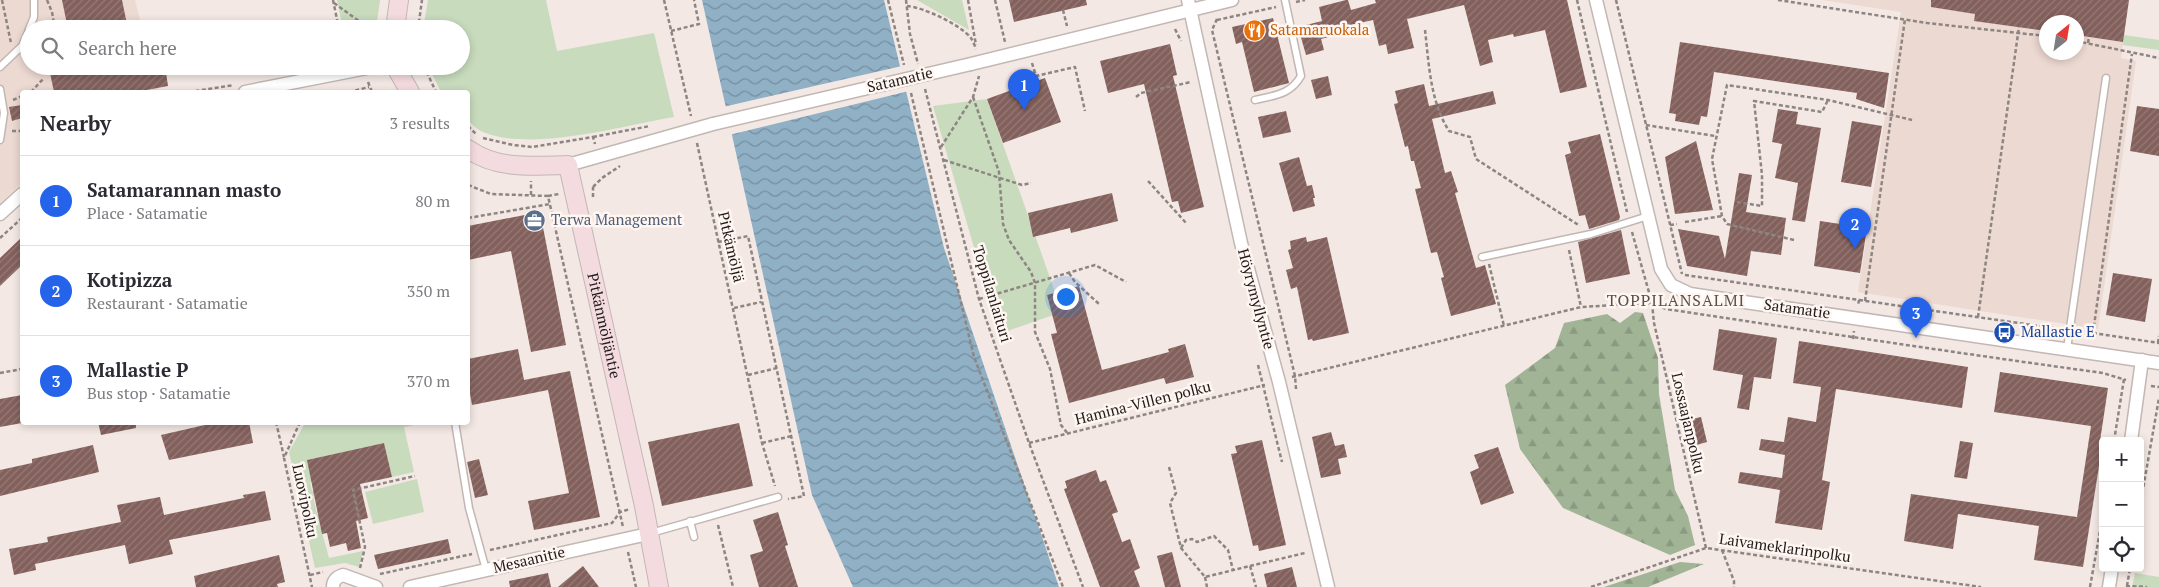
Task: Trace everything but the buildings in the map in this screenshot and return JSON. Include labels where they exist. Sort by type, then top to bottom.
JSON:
[{"type":"street","points":[[395,20],[399,0]]},
{"type":"street","name":"Satamatie","points":[[568,165],[693,124],[713,124],[971,64],[1189,5],[1213,4],[1232,0]]},
{"type":"street","name":"Satamatie","points":[[1596,0],[1633,145],[1648,216],[1665,277],[1671,285],[1690,294],[2159,363]]},
{"type":"street","name":"Höyrymyllyntie","points":[[1189,5],[1241,243],[1279,382],[1328,587]]},
{"type":"street","points":[[256,90],[332,75]]},
{"type":"street","points":[[400,75],[409,90]]},
{"type":"street","points":[[470,150],[475,154],[508,165],[568,165]]},
{"type":"street","name":"Pitkänmöljäntie","points":[[568,165],[644,506],[659,587]]},
{"type":"street","points":[[0,214],[20,196]]},
{"type":"street","points":[[2131,437],[2142,360]]},
{"type":"street","name":"Mesaanitie","points":[[410,587],[648,534]]},
{"type":"street","points":[[2109,587],[2111,572]]},
{"type":"street","points":[[333,587],[333,582],[337,577],[343,575],[376,587]]},
{"type":"lane","points":[[33,20],[34,0]]},
{"type":"lane","points":[[1255,100],[1295,87],[1302,76],[1285,2]]},
{"type":"lane","points":[[0,67],[20,48]]},
{"type":"lane","points":[[2067,349],[2106,78]]},
{"type":"lane","points":[[0,89],[4,113],[0,140]]},
{"type":"lane","points":[[1484,256],[1591,234],[1648,216]]},
{"type":"lane","points":[[455,425],[469,508],[486,570]]},
{"type":"lane","points":[[648,534],[716,514],[780,499]]},
{"type":"lane","points":[[690,521],[694,537]]},
{"type":"path","points":[[2,0],[14,54]]},
{"type":"path","points":[[47,0],[54,20]]},
{"type":"path","points":[[419,20],[422,0]]},
{"type":"path","name":"Pitkämöljä","points":[[664,0],[693,124],[762,443],[780,499]]},
{"type":"path","points":[[671,31],[699,24],[694,0]]},
{"type":"path","points":[[889,0],[896,23]]},
{"type":"path","points":[[889,0],[906,73]]},
{"type":"path","points":[[906,0],[910,34],[920,72]]},
{"type":"path","points":[[907,6],[919,6],[962,30],[971,38],[976,49],[968,0]]},
{"type":"path","points":[[995,0],[1005,42]]},
{"type":"path","points":[[1217,20],[1285,2],[1306,0]]},
{"type":"path","name":"Lossaajanpolku","points":[[1577,0],[1629,222],[1652,303],[1654,323],[1706,548]]},
{"type":"path","points":[[1616,0],[1682,274]]},
{"type":"path","points":[[1778,0],[1905,20],[2039,35]]},
{"type":"path","points":[[334,2],[337,20]]},
{"type":"path","points":[[334,2],[358,20]]},
{"type":"path","points":[[1213,4],[1217,20],[1212,30],[1295,376],[1296,395]]},
{"type":"path","points":[[1063,10],[1067,26]]},
{"type":"path","points":[[1865,301],[1905,20]]},
{"type":"path","points":[[1978,317],[2019,27]]},
{"type":"path","points":[[1425,30],[1430,78],[1440,117],[1449,131],[1470,138],[1476,159],[1591,234]]},
{"type":"path","points":[[2088,43],[2089,37]]},
{"type":"path","points":[[2084,42],[2132,54],[2159,58]]},
{"type":"path","points":[[2093,333],[2132,54]]},
{"type":"path","points":[[1032,62],[1036,76],[1075,67],[1085,111]]},
{"type":"path","points":[[941,147],[973,97],[980,74]]},
{"type":"path","points":[[428,75],[435,90]]},
{"type":"path","points":[[33,90],[44,78]]},
{"type":"path","name":"Toppilanlaituri","points":[[923,81],[979,299],[1029,443],[1083,587]]},
{"type":"path","points":[[1136,97],[1141,93],[1191,82]]},
{"type":"path","points":[[1794,240],[1727,224],[1722,216],[1712,159],[1715,136],[1727,85],[1828,100],[1912,120]]},
{"type":"path","points":[[357,90],[369,87]]},
{"type":"path","points":[[911,91],[974,357],[1063,587]]},
{"type":"path","points":[[973,97],[1000,179],[1003,224],[1009,240],[1031,272],[1035,283],[1035,332],[1050,369],[1061,425],[1068,434]]},
{"type":"path","points":[[1737,202],[1762,206],[1762,175],[1754,101],[1822,112],[1828,100]]},
{"type":"path","points":[[683,120],[693,124],[700,114]]},
{"type":"path","points":[[470,128],[480,137],[532,147],[656,125]]},
{"type":"path","points":[[1646,125],[1715,136]]},
{"type":"path","points":[[592,137],[602,178]]},
{"type":"path","points":[[688,146],[704,142]]},
{"type":"path","points":[[944,160],[1022,185],[1031,183]]},
{"type":"path","points":[[470,186],[491,194],[548,196],[594,187],[602,178],[626,163]]},
{"type":"path","points":[[1148,181],[1187,224]]},
{"type":"path","points":[[548,196],[636,587]]},
{"type":"path","points":[[470,218],[550,204]]},
{"type":"path","points":[[1685,222],[1722,216]]},
{"type":"path","points":[[0,238],[20,220]]},
{"type":"path","points":[[1670,224],[1677,224]]},
{"type":"path","points":[[718,242],[748,236],[804,496],[780,499]]},
{"type":"path","points":[[1567,239],[1581,307]]},
{"type":"path","points":[[1484,256],[1504,326]]},
{"type":"path","points":[[979,299],[1098,265],[1126,282]]},
{"type":"path","points":[[1070,273],[1076,282],[1099,304]]},
{"type":"path","points":[[1859,300],[2158,343],[2159,336]]},
{"type":"path","points":[[733,308],[761,302]]},
{"type":"path","points":[[1652,303],[1666,309],[1775,324],[1853,339],[2103,373],[2138,384],[2159,387]]},
{"type":"path","name":"Hamina-Villen polku","points":[[1029,443],[1581,307],[1652,303]]},
{"type":"path","points":[[748,375],[777,368]]},
{"type":"path","points":[[0,373],[20,369]]},
{"type":"path","points":[[2115,437],[2124,379]]},
{"type":"path","points":[[2144,483],[2159,398]]},
{"type":"path","points":[[277,425],[284,458]]},
{"type":"path","name":"Luovipolku","points":[[299,425],[284,458],[312,587]]},
{"type":"path","points":[[762,443],[792,436]]},
{"type":"path","points":[[1169,467],[1176,493],[1170,503],[1181,548],[1205,577],[1207,587]]},
{"type":"path","points":[[360,572],[365,547],[353,490],[415,476]]},
{"type":"path","points":[[716,514],[733,587]]},
{"type":"path","points":[[2090,587],[2101,527]]},
{"type":"path","points":[[1181,548],[1186,540],[1192,539],[1198,542],[1214,536],[1228,550],[1233,570]]},
{"type":"path","name":"Laivameklarinpolku","points":[[1591,587],[1706,548],[1981,587]]},
{"type":"path","points":[[1722,550],[1734,587]]},
{"type":"path","points":[[1205,577],[1305,553]]},
{"type":"path","points":[[1250,566],[1256,587]]},
{"type":"path","points":[[2129,572],[2126,587],[2147,587]]},
{"type":"shaded area","points":[[0,0],[135,0],[140,20],[20,20],[20,75],[154,75],[158,90],[20,90],[20,185],[0,203]]},
{"type":"shaded area","points":[[1823,0],[2129,0],[2121,58],[2136,61],[2098,329],[1858,292],[1901,12]]},
{"type":"green space","points":[[337,0],[380,0],[377,20],[341,20]]},
{"type":"green space","points":[[428,0],[546,0],[557,51],[654,33],[674,117],[603,131],[551,138],[526,139],[503,137],[481,131],[470,122],[470,90],[440,90],[432,75],[470,75],[470,20],[425,20]]},
{"type":"green space","points":[[917,0],[962,0],[969,30]]},
{"type":"green space","points":[[2124,35],[2159,40],[2159,50],[2123,45]]},
{"type":"green space","points":[[987,99],[1062,312],[999,334],[933,106]]},
{"type":"green space","points":[[1635,312],[1643,313],[1658,358],[1659,394],[1675,490],[1688,516],[1695,545],[1670,555],[1563,508],[1520,449],[1505,385],[1555,348],[1564,323],[1607,314],[1620,323]]},
{"type":"green space","points":[[304,425],[414,425],[404,427],[414,472],[392,477],[384,443],[307,460],[315,481],[310,482],[312,491],[317,490],[318,495],[313,496],[317,514],[322,513],[320,525],[329,558],[363,551],[359,567],[345,563],[315,568],[289,452]]},
{"type":"green space","points":[[417,479],[424,512],[373,524],[365,492]]},
{"type":"green space","points":[[1680,562],[1704,564],[1648,587],[1604,587]]},
{"type":"green space","points":[[2135,573],[2159,577],[2159,587],[2132,587]]},
{"type":"water","points":[[702,0],[884,0],[944,248],[1059,587],[853,587],[812,495]]},
{"type":"pier","points":[[902,66],[909,91],[729,135],[723,107]]},
{"type":"place","name":"Satamaruokala","points":[[1254,30]]},
{"type":"place","name":"Satamarannan masto","points":[[1024,110]]},
{"type":"place","name":"Terwa Management","points":[[535,220]]},
{"type":"place","name":"Kotipizza","points":[[1855,249]]},
{"type":"place","name":"Mallastie E","points":[[2005,332]]},
{"type":"place","name":"Mallastie P","points":[[1916,338]]},
{"type":"district","name":"TOPPILANSALMI","points":[[1676,300]]}]
